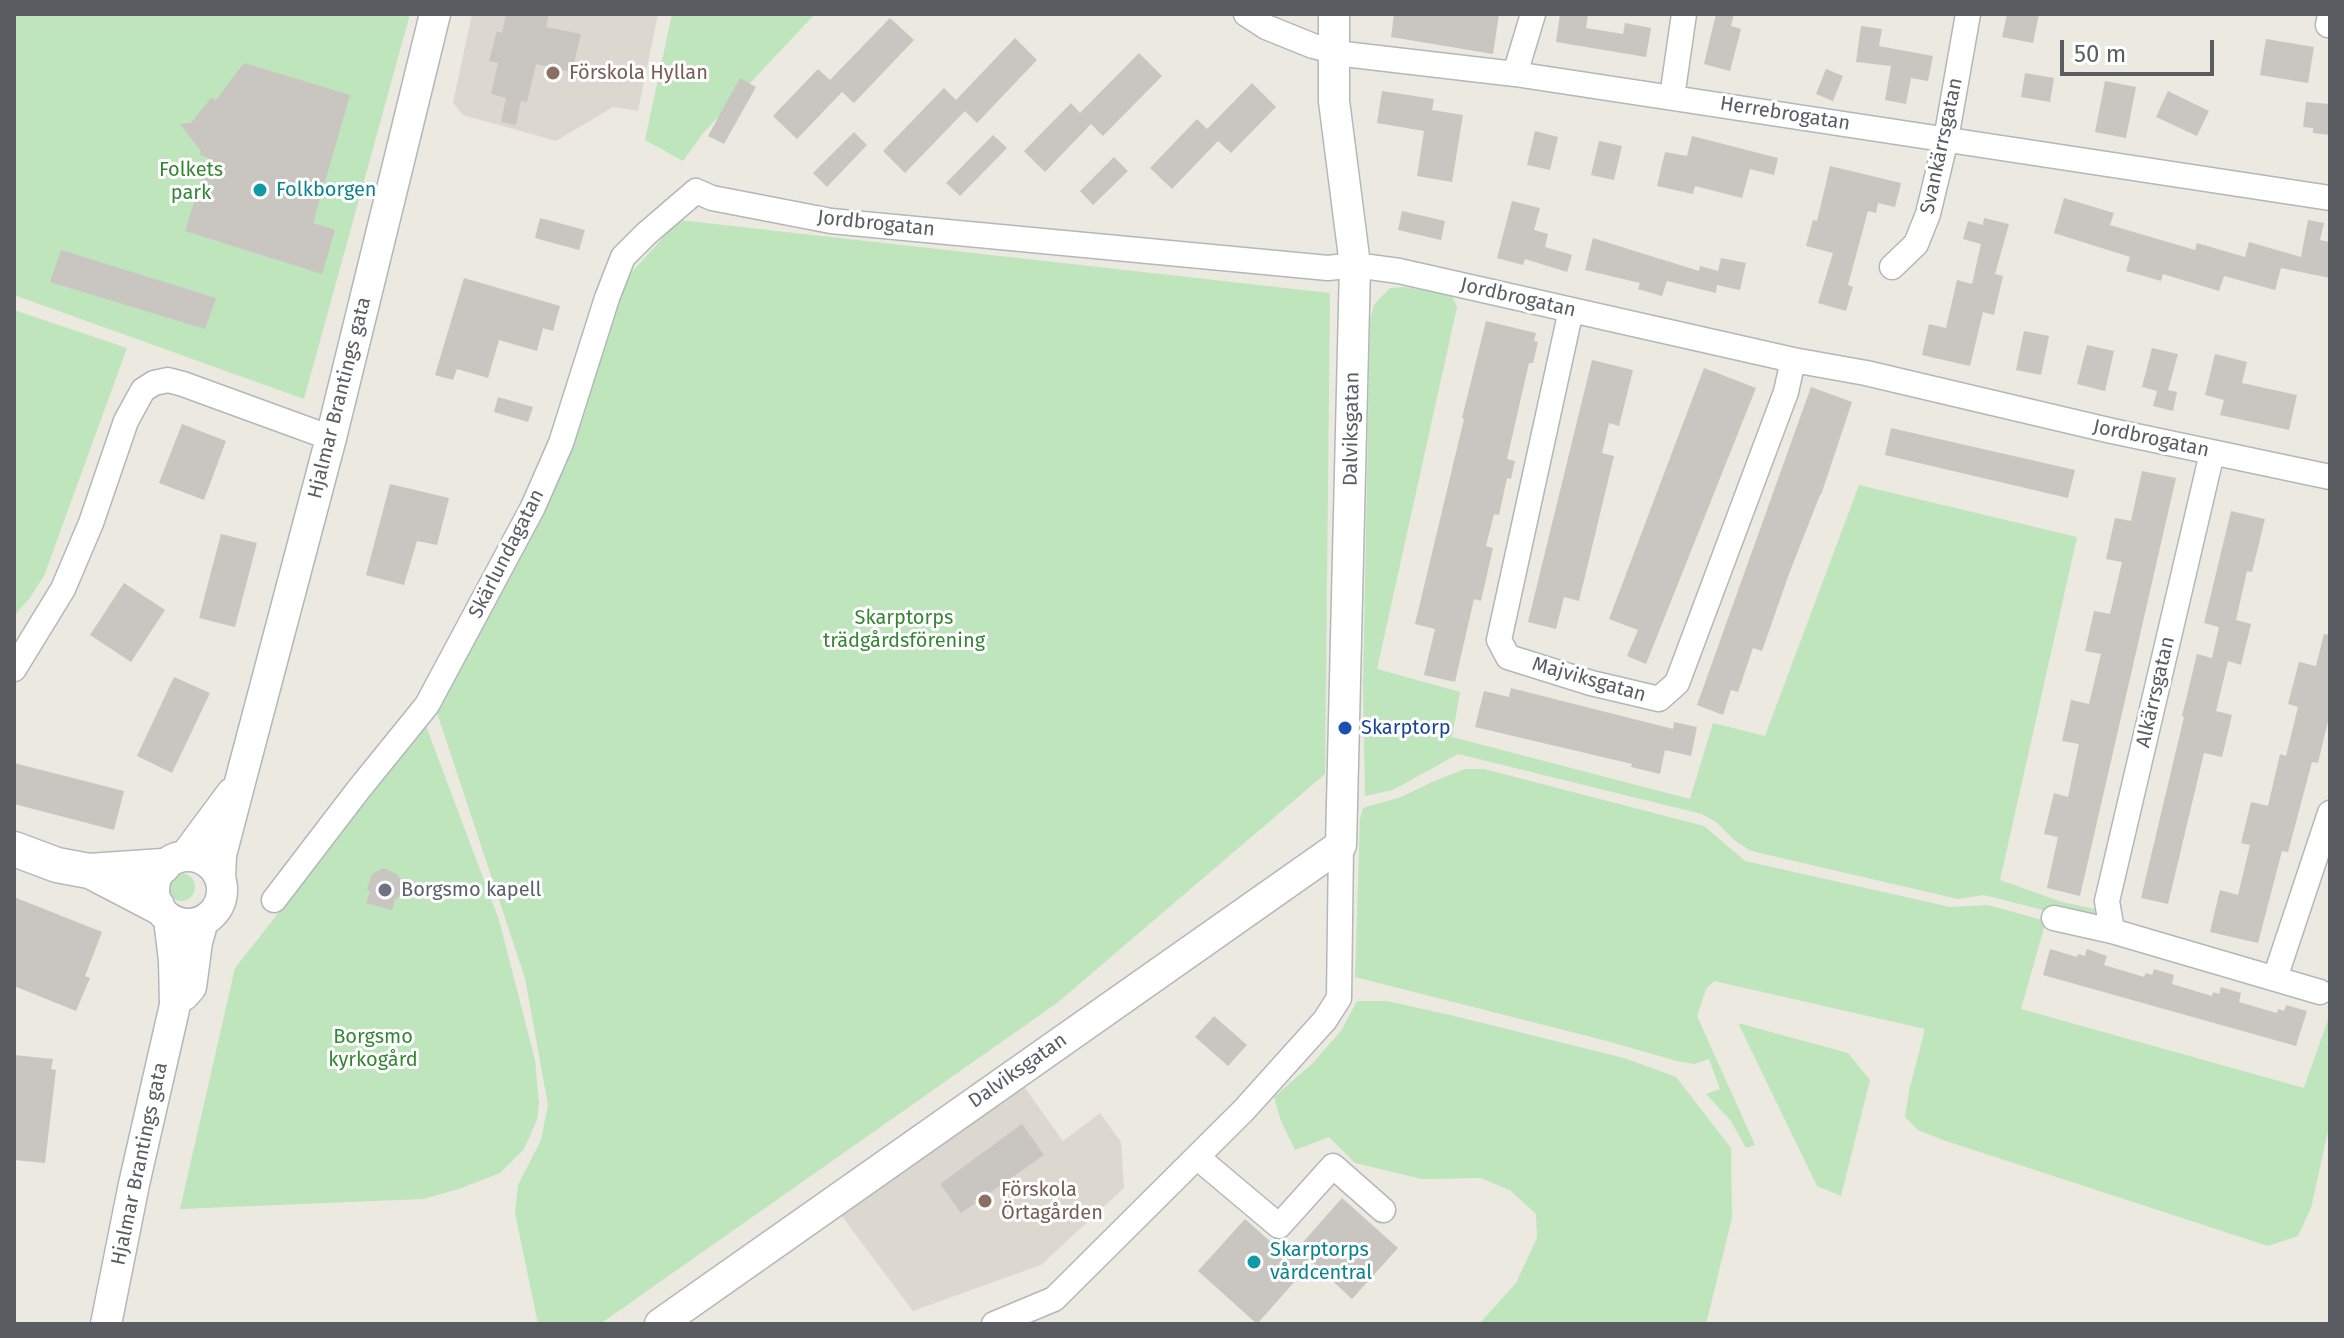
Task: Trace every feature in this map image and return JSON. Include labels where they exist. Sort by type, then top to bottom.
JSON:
[{"type":"main road","points":[[14,849],[57,865],[89,871],[174,860]]},
{"type":"main road","points":[[89,871],[163,912]]},
{"type":"street","name":"Hjalmar Brantings gata","points":[[175,1005],[191,987],[203,921],[220,903],[221,855],[331,438],[435,14]]},
{"type":"street","name":"Herrebrogatan","points":[[1246,14],[1266,27],[1333,52],[1515,74],[2330,198]]},
{"type":"street","name":"Dalviksgatan","points":[[1008,1322],[1054,1299],[1244,1110],[1325,1020],[1339,998],[1355,265],[1334,101],[1334,14]]},
{"type":"street","points":[[1515,74],[1533,14]]},
{"type":"street","points":[[1672,97],[1684,14]]},
{"type":"street","name":"Svankärrsgatan","points":[[1892,267],[1916,244],[1928,214],[1946,139],[1968,14]]},
{"type":"street","name":"Jordbrogatan","points":[[696,191],[712,198],[831,221],[1328,268],[1355,265],[1399,271],[2330,477]]},
{"type":"street","name":"Skärlundagatan","points":[[274,900],[427,705],[533,507],[561,443],[623,257],[696,191]]},
{"type":"street","name":"Majviksgatan","points":[[1571,310],[1499,640],[1508,657],[1591,683],[1659,699],[1677,683],[1786,392],[1793,360]]},
{"type":"street","points":[[16,658],[63,589],[91,523],[126,421],[143,390],[154,383],[168,380],[331,438]]},
{"type":"street","name":"Alkärrsgatan","points":[[2112,931],[2107,901],[2212,453]]},
{"type":"street","name":"Hjalmar Brantings gata","points":[[106,1324],[175,1005],[174,960],[163,912],[154,898],[154,881],[240,782]]},
{"type":"street","points":[[2275,978],[2330,813]]},
{"type":"street","name":"Dalviksgatan","points":[[660,1324],[694,1311],[1341,845]]},
{"type":"street","points":[[174,860],[197,856],[215,868],[220,878]]},
{"type":"street","points":[[163,912],[180,923],[203,921]]},
{"type":"street","points":[[2054,918],[2112,931],[2320,992]]},
{"type":"street","points":[[1197,1157],[1279,1226],[1333,1166],[1383,1210]]},
{"type":"shaded area","name":"Förskola Hyllan","points":[[472,14],[658,14],[638,111],[613,107],[556,141],[463,115],[453,103]]},
{"type":"shaded area","name":"Förskola Örtagården","points":[[1023,1085],[1063,1141],[1100,1113],[1121,1142],[1124,1188],[1041,1265],[913,1311],[841,1215]]},
{"type":"green space","name":"Folkets park","points":[[14,14],[410,14],[304,399],[14,295]]},
{"type":"green space","points":[[672,14],[815,14],[704,132],[683,161],[645,140]]},
{"type":"green space","name":"Skarptorps trädgårdsförening","points":[[679,220],[1330,293],[1325,774],[1057,1003],[600,1324],[538,1324],[515,1213],[518,1185],[541,1140],[548,1105],[525,978],[435,707],[541,510],[630,274]]},
{"type":"green space","points":[[1390,288],[1451,294],[1457,307],[1377,669],[1460,692],[1452,737],[1690,799],[1713,723],[1765,736],[1859,485],[2077,537],[2000,880],[2062,902],[2100,910],[2093,923],[1983,895],[1958,899],[1751,851],[1702,814],[1458,754],[1393,790],[1365,796],[1363,686],[1370,321],[1374,305]]},
{"type":"green space","points":[[14,310],[127,348],[44,576],[14,616]]},
{"type":"green space","name":"Borgsmo kyrkogård","points":[[426,726],[499,920],[535,1060],[539,1103],[537,1120],[524,1149],[500,1173],[423,1199],[180,1209],[235,968]]},
{"type":"green space","points":[[1465,769],[1484,769],[1704,826],[1745,861],[1950,907],[1988,905],[2046,921],[2021,1009],[2304,1088],[2330,1014],[2330,1122],[2311,1208],[2298,1236],[2268,1246],[1918,1130],[1905,1117],[1925,1029],[1714,981],[1706,989],[1697,1016],[1755,1145],[1746,1148],[1731,1121],[1706,1094],[1720,1089],[1709,1059],[1694,1064],[1677,1061],[1355,977],[1360,819],[1363,808],[1401,797]]},
{"type":"green space","points":[[181,873],[191,877],[195,887],[191,897],[181,901],[171,897],[167,887],[171,877]]},
{"type":"green space","points":[[1357,1001],[1387,1001],[1450,1015],[1624,1058],[1676,1077],[1731,1148],[1732,1218],[1706,1324],[1479,1324],[1516,1283],[1537,1238],[1536,1214],[1511,1191],[1481,1178],[1422,1179],[1355,1163],[1329,1137],[1295,1150],[1281,1121],[1274,1097],[1312,1064],[1341,1031]]},
{"type":"green space","points":[[1738,1023],[1848,1053],[1870,1080],[1841,1196],[1817,1186]]},
{"type":"building","points":[[506,14],[549,14],[546,27],[581,34],[572,72],[536,64],[527,102],[521,101],[516,125],[501,122],[506,98],[491,94],[498,63],[489,61],[497,31],[502,33]]},
{"type":"building","points":[[1394,14],[1499,14],[1493,54],[1391,37]]},
{"type":"building","points":[[1560,14],[1588,14],[1586,28],[1623,34],[1625,23],[1651,28],[1646,57],[1556,42]]},
{"type":"building","points":[[1716,14],[1734,14],[1731,26],[1741,29],[1730,71],[1704,64]]},
{"type":"building","points":[[2007,14],[2039,14],[2033,43],[2002,37]]},
{"type":"building","points":[[890,18],[914,40],[854,103],[842,92],[797,139],[773,116],[818,69],[830,80]]},
{"type":"building","points":[[1861,26],[1882,29],[1879,46],[1933,56],[1928,81],[1911,78],[1906,104],[1885,100],[1891,66],[1856,62]]},
{"type":"building","points":[[1015,38],[1037,60],[977,123],[965,111],[905,173],[883,151],[944,88],[956,100]]},
{"type":"building","points":[[2266,39],[2314,47],[2308,83],[2260,75]]},
{"type":"building","points":[[1139,53],[1162,76],[1103,136],[1091,124],[1045,172],[1024,151],[1071,103],[1080,113]]},
{"type":"building","name":"Folkborgen","points":[[244,63],[350,95],[313,223],[335,230],[322,274],[185,231],[208,158],[200,155],[201,151],[180,124],[191,123],[211,98],[216,100]]},
{"type":"building","points":[[1826,69],[1843,76],[1833,101],[1816,94]]},
{"type":"building","points":[[2025,73],[2054,78],[2050,102],[2021,97]]},
{"type":"building","points":[[740,78],[756,87],[724,144],[708,136]]},
{"type":"building","points":[[2105,81],[2136,87],[2126,138],[2095,132]]},
{"type":"building","points":[[1252,83],[1276,107],[1231,153],[1218,141],[1172,189],[1150,168],[1197,119],[1207,129]]},
{"type":"building","points":[[1382,91],[1434,99],[1432,110],[1463,115],[1452,182],[1417,176],[1424,131],[1377,123]]},
{"type":"building","points":[[2168,91],[2209,111],[2197,136],[2156,117]]},
{"type":"building","points":[[2306,102],[2330,104],[2330,135],[2313,133],[2313,128],[2303,127]]},
{"type":"building","points":[[1535,131],[1558,137],[1550,170],[1527,165]]},
{"type":"building","points":[[854,132],[867,145],[827,187],[813,173]]},
{"type":"building","points":[[993,135],[1007,148],[960,196],[946,183]]},
{"type":"building","points":[[1692,136],[1778,158],[1774,175],[1750,169],[1742,198],[1695,186],[1693,194],[1657,186],[1665,152],[1687,156]]},
{"type":"building","points":[[1599,141],[1622,146],[1614,180],[1591,175]]},
{"type":"building","points":[[1114,157],[1128,171],[1093,205],[1080,191]]},
{"type":"building","points":[[1830,166],[1901,183],[1895,207],[1878,203],[1876,213],[1868,211],[1848,285],[1853,287],[1846,311],[1818,303],[1833,253],[1806,246],[1813,220],[1817,221]]},
{"type":"building","points":[[2064,198],[2114,213],[2110,225],[2195,250],[2197,243],[2245,257],[2249,242],[2301,257],[2308,220],[2324,223],[2320,240],[2330,242],[2330,278],[2281,268],[2275,290],[2224,276],[2219,291],[2163,274],[2161,281],[2126,271],[2130,257],[2054,233]]},
{"type":"building","points":[[1512,201],[1540,208],[1534,230],[1548,234],[1545,247],[1572,255],[1567,272],[1525,259],[1523,265],[1497,258]]},
{"type":"building","points":[[1402,211],[1445,221],[1441,240],[1398,230]]},
{"type":"building","points":[[540,218],[585,230],[579,250],[535,238]]},
{"type":"building","points":[[1984,218],[2009,224],[1995,274],[2003,276],[1994,315],[1983,312],[1970,366],[1922,355],[1929,324],[1946,328],[1957,280],[1972,284],[1981,244],[1963,239],[1968,221],[1983,225]]},
{"type":"building","points":[[1593,238],[1699,271],[1700,266],[1718,271],[1721,258],[1746,263],[1740,290],[1717,285],[1716,293],[1667,281],[1662,296],[1638,289],[1640,283],[1585,270]]},
{"type":"building","points":[[61,250],[216,298],[205,329],[50,282]]},
{"type":"building","points":[[464,278],[560,306],[553,331],[543,328],[537,351],[499,340],[488,378],[457,369],[453,380],[435,375]]},
{"type":"building","points":[[1486,321],[1536,333],[1534,341],[1538,342],[1533,363],[1529,363],[1507,459],[1515,461],[1511,479],[1507,478],[1499,515],[1494,514],[1486,546],[1493,548],[1481,601],[1474,599],[1455,682],[1424,675],[1435,629],[1415,624]]},
{"type":"building","points":[[2024,331],[2049,336],[2041,375],[2016,370]]},
{"type":"building","points":[[2087,345],[2114,351],[2105,391],[2077,384]]},
{"type":"building","points":[[2152,348],[2178,354],[2168,390],[2177,392],[2173,411],[2153,406],[2157,391],[2142,387]]},
{"type":"building","points":[[2215,354],[2247,362],[2242,383],[2297,395],[2289,430],[2220,415],[2224,400],[2205,395]]},
{"type":"building","points":[[1592,360],[1633,370],[1619,426],[1609,423],[1602,453],[1614,456],[1579,601],[1564,597],[1556,629],[1528,622]]},
{"type":"building","points":[[1704,368],[1756,388],[1646,664],[1627,656],[1638,630],[1609,619]]},
{"type":"building","points":[[1811,387],[1852,402],[1821,495],[1762,651],[1753,648],[1738,692],[1731,690],[1723,715],[1697,705]]},
{"type":"building","points":[[498,397],[533,407],[528,422],[494,412]]},
{"type":"building","points":[[182,424],[226,441],[204,500],[159,483]]},
{"type":"building","points":[[1891,428],[2075,470],[2068,498],[1885,455]]},
{"type":"building","points":[[2142,471],[2176,478],[2080,896],[2047,888],[2058,837],[2044,834],[2054,793],[2068,797],[2079,744],[2062,741],[2071,700],[2089,704],[2101,654],[2085,651],[2094,611],[2110,614],[2122,562],[2106,559],[2115,518],[2131,521]]},
{"type":"building","points":[[390,484],[449,498],[437,545],[417,541],[404,585],[366,575]]},
{"type":"building","points":[[2231,511],[2265,519],[2252,572],[2247,571],[2236,620],[2251,624],[2241,665],[2228,661],[2216,711],[2232,715],[2222,757],[2204,753],[2168,904],[2141,898],[2197,654],[2212,658],[2219,627],[2204,623]]},
{"type":"building","points":[[221,534],[257,543],[235,627],[199,618]]},
{"type":"building","points":[[124,583],[165,610],[131,662],[90,635]]},
{"type":"building","points":[[2324,634],[2330,635],[2330,713],[2318,763],[2312,762],[2288,852],[2282,851],[2258,943],[2210,932],[2220,890],[2238,895],[2250,845],[2241,843],[2251,802],[2268,806],[2280,754],[2286,756],[2298,707],[2288,704],[2299,662],[2316,666]]},
{"type":"building","points":[[174,677],[210,693],[172,773],[137,756]]},
{"type":"building","points":[[1511,688],[1673,729],[1674,722],[1697,727],[1691,756],[1665,750],[1660,774],[1631,767],[1632,764],[1475,727],[1484,691],[1509,697]]},
{"type":"building","points":[[14,763],[124,791],[114,830],[14,804]]},
{"type":"building","name":"Borgsmo kapell","points":[[383,868],[397,874],[403,885],[392,910],[366,903],[372,874]]},
{"type":"building","points":[[14,897],[102,932],[85,976],[90,978],[76,1011],[14,986]]},
{"type":"building","points":[[2050,949],[2077,957],[2078,954],[2085,956],[2087,949],[2107,956],[2104,965],[2144,977],[2146,973],[2152,975],[2154,969],[2174,975],[2172,984],[2212,996],[2213,992],[2219,994],[2221,987],[2241,993],[2239,1002],[2277,1013],[2278,1009],[2284,1011],[2286,1005],[2307,1011],[2296,1046],[2043,975]]},
{"type":"building","points":[[1214,1016],[1247,1045],[1228,1066],[1195,1037]]},
{"type":"building","points":[[14,1055],[53,1059],[51,1069],[56,1070],[45,1163],[14,1160]]},
{"type":"building","points":[[1022,1124],[1044,1155],[961,1213],[940,1184]]},
{"type":"building","name":"Skarptorps vårdcentral","points":[[1342,1198],[1398,1248],[1352,1299],[1312,1262],[1257,1324],[1198,1271],[1245,1219],[1289,1258]]},
{"type":"place","name":"Förskola Hyllan","points":[[553,73]]},
{"type":"place","name":"Folkborgen","points":[[260,190]]},
{"type":"place","name":"Skarptorp","points":[[1345,728]]},
{"type":"place","name":"Borgsmo kapell","points":[[385,890]]},
{"type":"place","name":"Förskola Örtagården","points":[[985,1201]]},
{"type":"place","name":"Skarptorps vårdcentral","points":[[1254,1262]]}]
